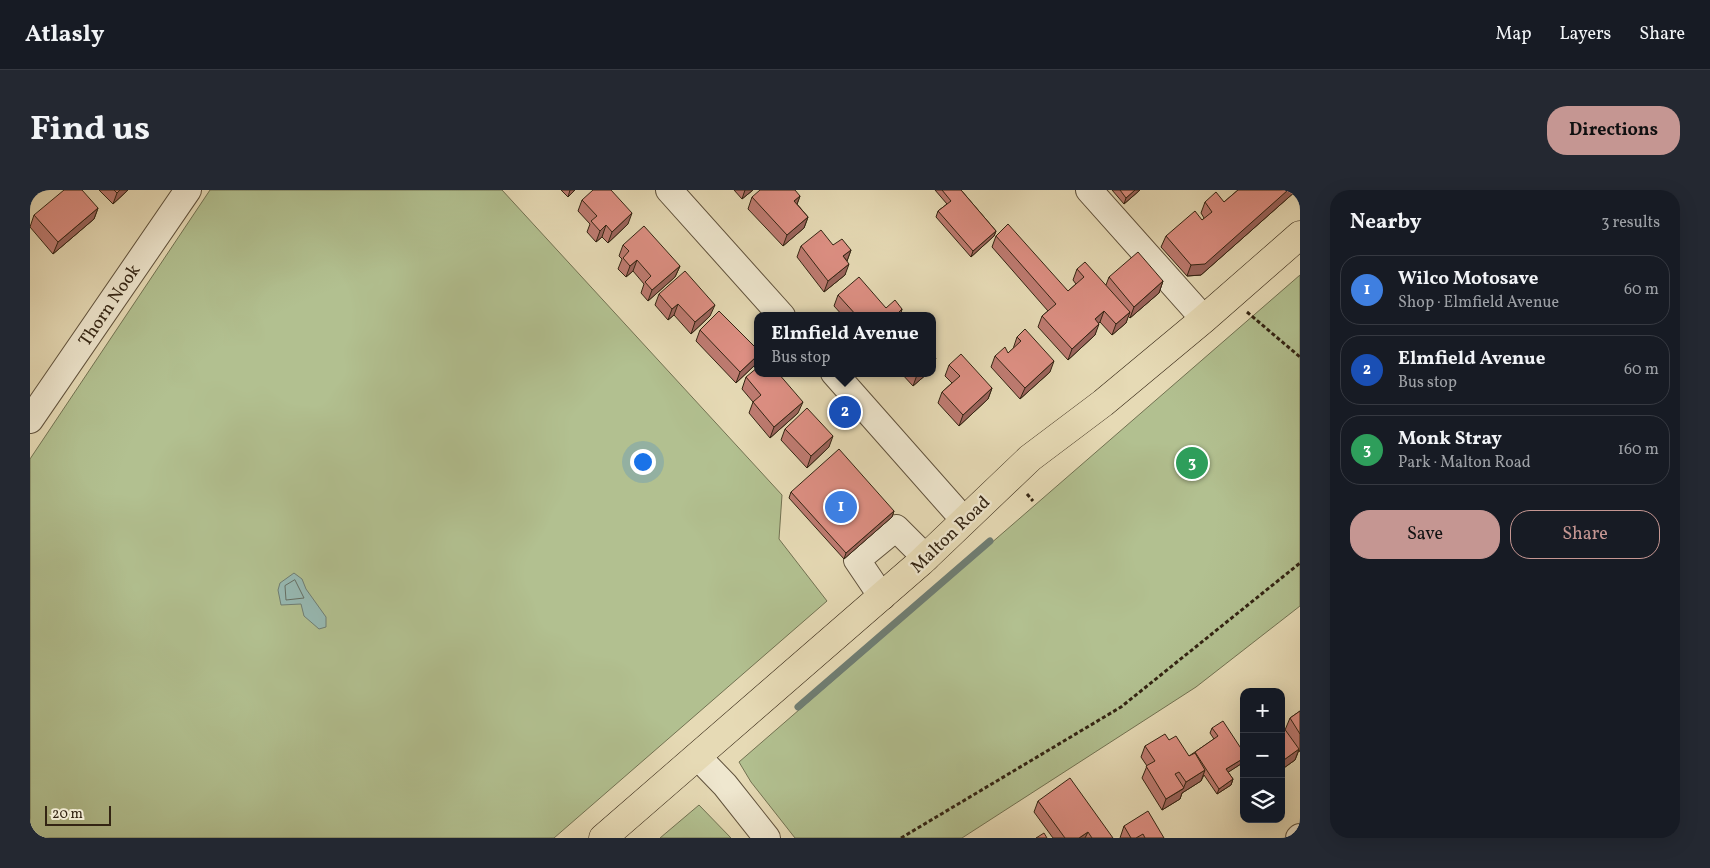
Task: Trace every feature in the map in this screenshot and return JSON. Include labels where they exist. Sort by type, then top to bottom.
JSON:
[{"type":"main road","name":"Malton Road","points":[[603,838],[926,558],[1030,458],[1103,403],[1229,298],[1300,235]]},
{"type":"street","name":"Thorn Nook","points":[[30,420],[188,190]]},
{"type":"street","points":[[669,190],[778,312]]},
{"type":"street","points":[[1089,190],[1204,319]]},
{"type":"street","points":[[838,377],[964,520]]},
{"type":"street","points":[[882,597],[857,560],[896,528],[926,558]]},
{"type":"street","points":[[696,756],[725,785],[767,838]]},
{"type":"path","points":[[1229,298],[1300,357]]},
{"type":"path","points":[[900,838],[1121,707],[1300,563]]},
{"type":"green space","points":[[210,190],[502,190],[782,495],[779,539],[827,601],[554,838],[30,838],[30,459]]},
{"type":"green space","points":[[1300,275],[1300,606],[1196,687],[962,838],[795,838],[751,782],[739,762]]},
{"type":"green space","points":[[699,805],[731,838],[660,838]]},
{"type":"water","points":[[294,573],[302,579],[306,589],[326,617],[326,627],[319,629],[304,616],[301,604],[281,605],[278,590],[280,583]]},
{"type":"building","points":[[64,190],[82,190],[98,208],[58,242],[34,215]]},
{"type":"building","points":[[593,190],[611,190],[632,213],[612,232],[606,225],[600,231],[591,221],[597,216],[582,200]]},
{"type":"building","points":[[760,190],[795,190],[800,196],[794,201],[808,217],[787,235],[752,197]]},
{"type":"building","points":[[942,190],[961,190],[996,231],[973,251],[938,211],[951,201]]},
{"type":"building","points":[[1120,190],[1135,190],[1126,198]]},
{"type":"building","points":[[1238,190],[1288,190],[1205,264],[1191,265],[1166,236],[1195,211],[1202,220],[1212,212],[1205,202],[1216,192],[1224,202]]},
{"type":"building","points":[[1008,224],[1068,291],[1084,277],[1077,269],[1085,262],[1130,312],[1116,324],[1104,311],[1095,319],[1099,324],[1072,349],[1042,316],[1056,304],[996,236]]},
{"type":"building","points":[[644,226],[680,266],[652,290],[645,282],[651,276],[637,260],[630,266],[623,258],[629,251],[623,245]]},
{"type":"building","points":[[821,230],[833,245],[842,239],[851,250],[843,256],[849,264],[828,281],[801,246]]},
{"type":"building","points":[[1138,252],[1163,281],[1134,307],[1109,277]]},
{"type":"building","points":[[685,271],[715,305],[695,322],[678,304],[672,309],[659,294]]},
{"type":"building","points":[[859,277],[886,308],[895,300],[902,309],[899,312],[853,312],[838,295]]},
{"type":"building","points":[[719,311],[754,346],[754,359],[740,372],[700,330]]},
{"type":"building","points":[[1025,329],[1054,361],[1025,388],[995,356],[1005,347],[1008,353],[1021,341],[1017,337]]},
{"type":"building","points":[[961,354],[992,388],[963,415],[942,392],[960,376],[949,365]]},
{"type":"building","points":[[754,370],[754,377],[781,377],[803,402],[774,427],[753,402],[761,395],[746,377]]},
{"type":"building","points":[[807,408],[833,436],[811,456],[785,429]]},
{"type":"building","points":[[839,449],[894,511],[846,553],[791,492]]},
{"type":"building","points":[[1300,711],[1300,734],[1290,718]]},
{"type":"building","points":[[1223,721],[1240,747],[1240,760],[1226,769],[1233,779],[1219,789],[1195,752],[1218,736],[1212,728]]},
{"type":"building","points":[[1285,730],[1299,749],[1285,759]]},
{"type":"building","points":[[1165,734],[1169,740],[1176,736],[1189,756],[1195,753],[1205,770],[1186,782],[1179,772],[1175,774],[1184,788],[1166,799],[1146,766],[1155,761],[1145,746]]},
{"type":"building","points":[[1070,778],[1113,838],[1092,838],[1088,832],[1079,838],[1065,838],[1038,801]]},
{"type":"building","points":[[1148,811],[1164,838],[1145,838],[1143,834],[1136,838],[1131,838],[1124,826]]},
{"type":"building","points":[[1044,833],[1047,838],[1036,838]]},
{"type":"waterway","points":[[798,707],[990,541]]},
{"type":"place","name":"Elmfield Avenue","points":[[845,412]]},
{"type":"place","name":"Monk Stray","points":[[1192,463]]},
{"type":"place","name":"Wilco Motosave","points":[[841,507]]}]
